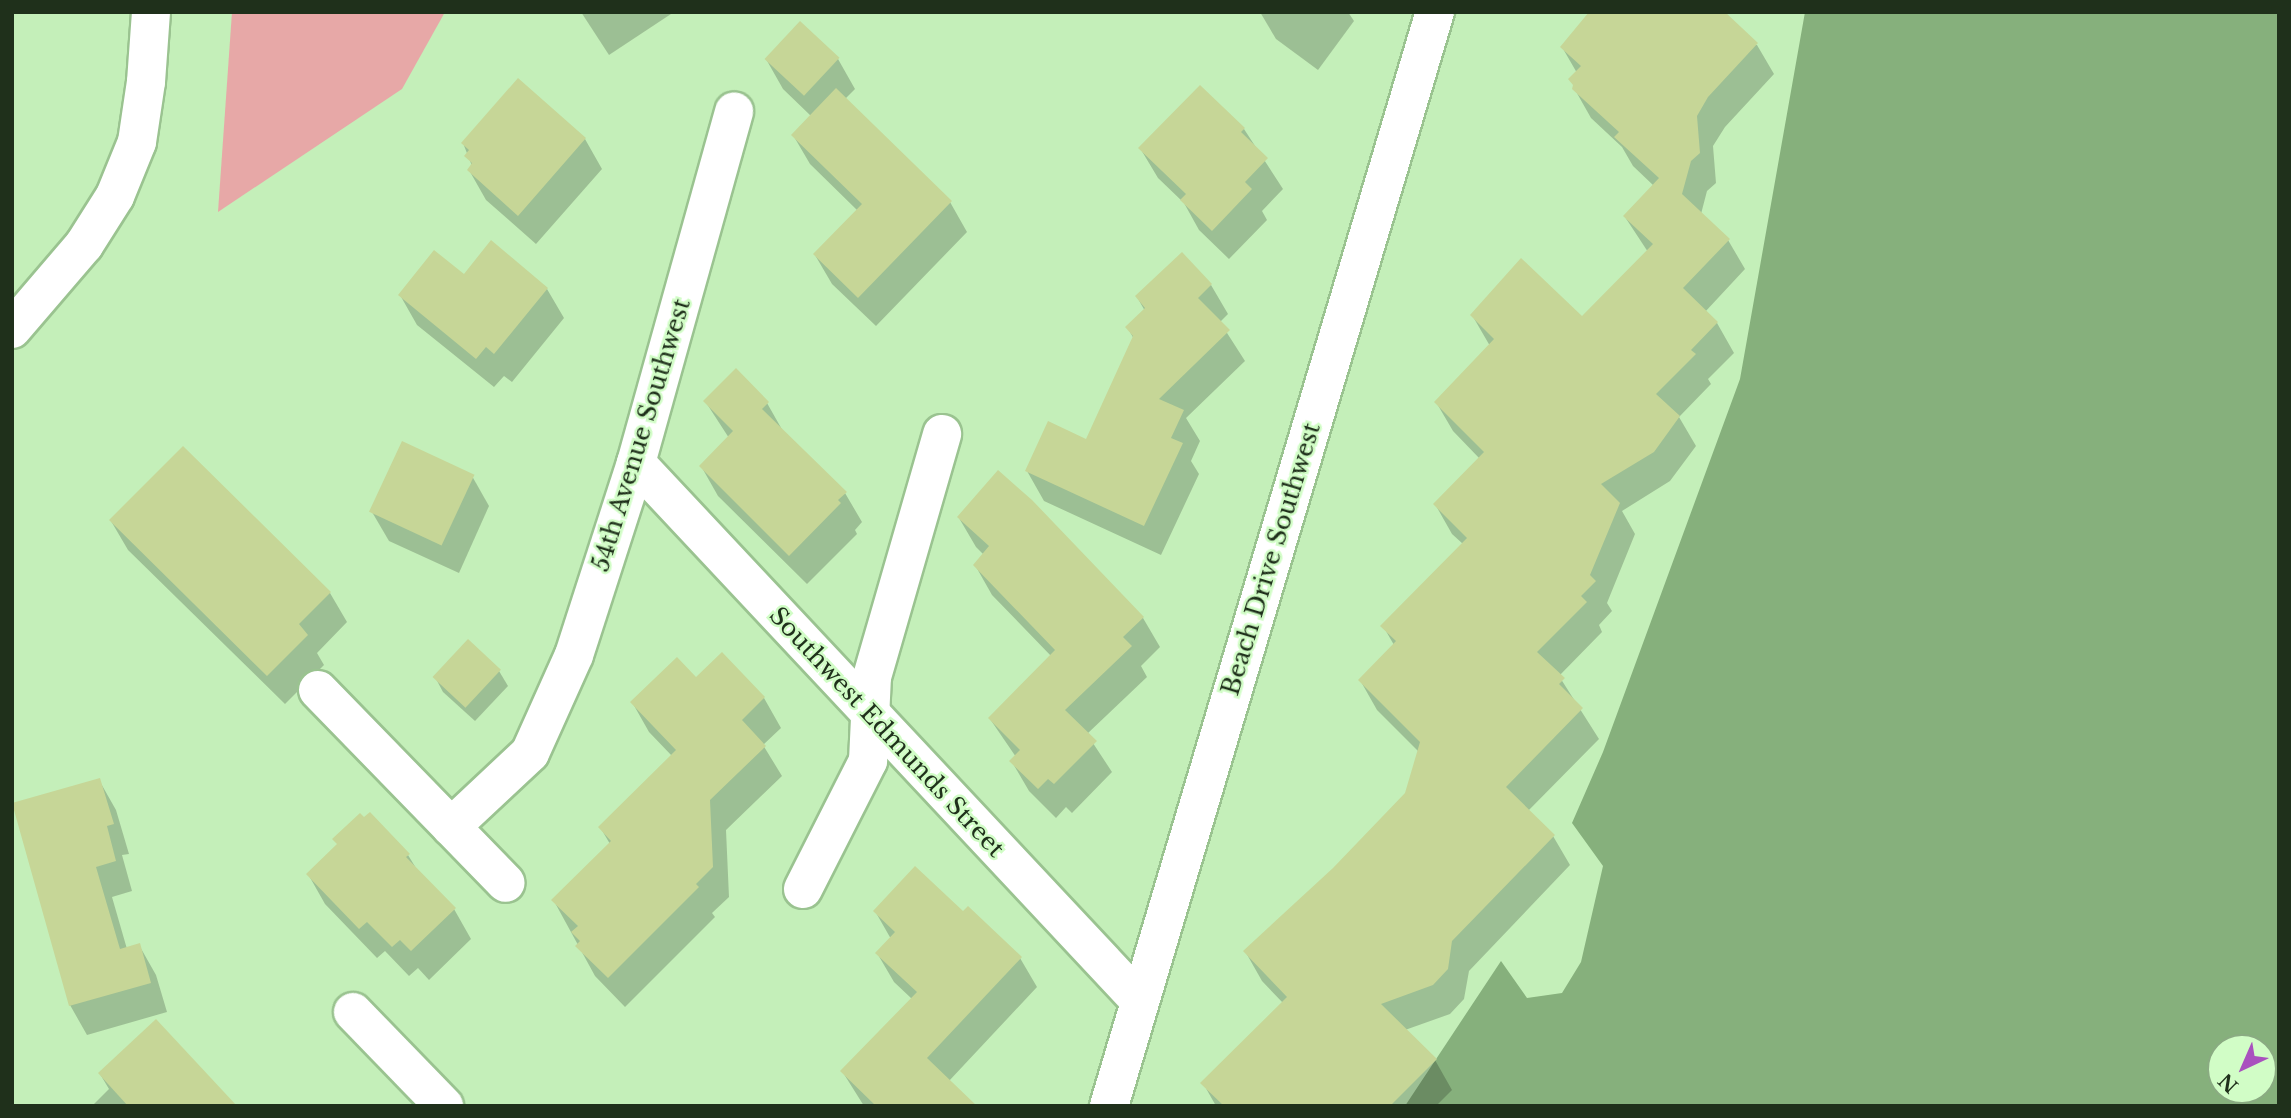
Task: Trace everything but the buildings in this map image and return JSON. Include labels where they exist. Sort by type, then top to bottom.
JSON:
[{"type":"street","points":[[12,329],[84,245],[115,196],[137,142],[146,82],[151,12]]},
{"type":"street","name":"Beach Drive Southwest","points":[[1109,1106],[1434,12]]},
{"type":"street","name":"54th Avenue Southwest","points":[[451,827],[530,753],[574,654],[636,463],[734,111]]},
{"type":"street","points":[[803,889],[868,761],[872,677],[942,433]]},
{"type":"street","name":"Southwest Edmunds Street","points":[[636,463],[1139,1000]]},
{"type":"street","points":[[318,690],[506,883]]},
{"type":"street","points":[[353,1012],[444,1106]]},
{"type":"shaded area","points":[[232,12],[445,12],[402,89],[218,212]]},
{"type":"shaded area","points":[[1805,12],[2279,12],[2279,1106],[1405,1106],[1501,961],[1527,998],[1562,993],[1581,962],[1603,866],[1572,823],[1603,752],[1740,379]]}]
